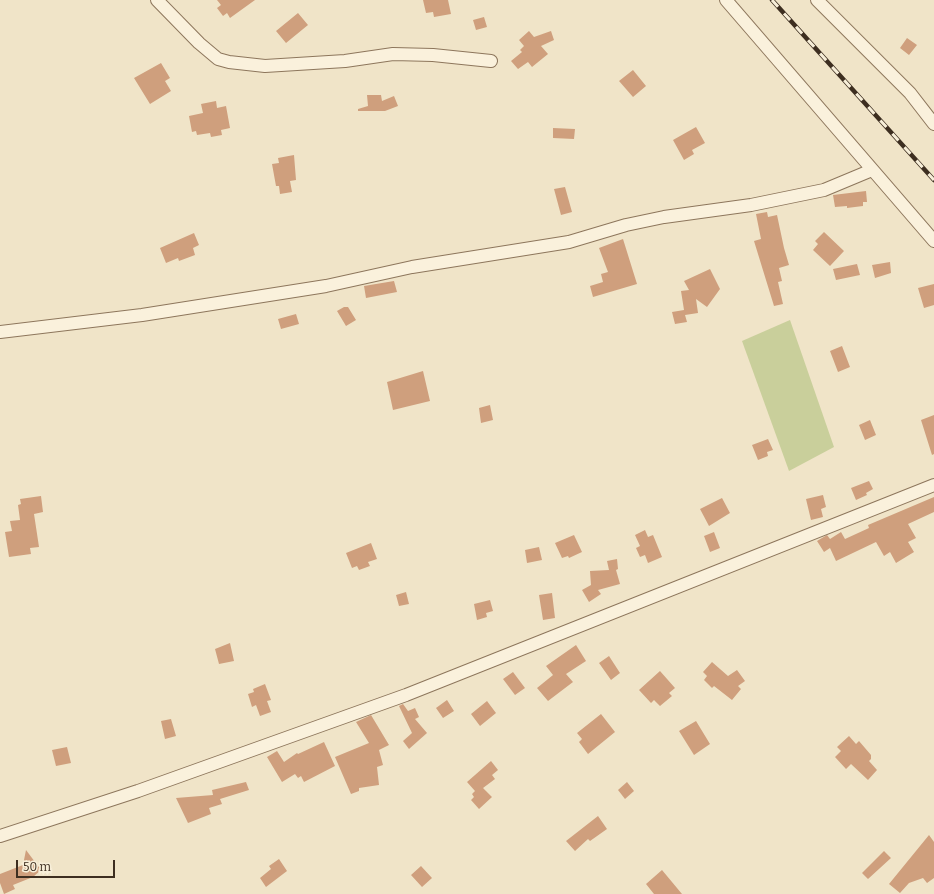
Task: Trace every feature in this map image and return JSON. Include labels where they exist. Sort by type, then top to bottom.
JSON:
[{"type":"street","points":[[157,0],[199,43],[218,59],[229,62],[265,66],[345,61],[393,54],[433,55],[491,61]]},
{"type":"street","points":[[726,0],[934,241]]},
{"type":"street","points":[[817,0],[910,93],[934,124]]},
{"type":"street","points":[[0,332],[142,315],[326,286],[412,267],[569,242],[626,225],[664,217],[751,206],[824,190],[872,170]]},
{"type":"street","points":[[0,836],[138,791],[406,695],[934,485]]},
{"type":"green space","points":[[790,320],[834,447],[789,471],[742,341]]},
{"type":"building","points":[[217,0],[255,0],[230,18],[227,13],[223,16],[217,8],[221,5]]},
{"type":"building","points":[[423,0],[448,0],[451,14],[434,17],[433,12],[426,13]]},
{"type":"building","points":[[298,13],[308,25],[286,43],[276,31]]},
{"type":"building","points":[[484,17],[487,27],[476,30],[473,20]]},
{"type":"building","points":[[529,31],[534,37],[551,31],[554,40],[541,46],[548,54],[532,67],[528,62],[518,69],[511,61],[522,52],[520,50],[524,46],[519,40]]},
{"type":"building","points":[[907,38],[917,45],[909,55],[900,48]]},
{"type":"building","points":[[161,63],[170,78],[165,81],[171,91],[150,104],[134,78]]},
{"type":"building","points":[[633,70],[646,86],[633,97],[619,81]]},
{"type":"building","points":[[367,95],[381,95],[382,101],[394,96],[398,106],[385,111],[358,111],[358,109],[368,106]]},
{"type":"building","points":[[216,101],[217,108],[226,106],[230,128],[221,130],[222,135],[211,137],[210,133],[197,135],[196,131],[192,132],[189,116],[203,113],[201,104]]},
{"type":"building","points":[[696,127],[705,143],[692,150],[694,154],[684,160],[673,140]]},
{"type":"building","points":[[553,128],[575,129],[574,139],[553,138]]},
{"type":"building","points":[[294,155],[296,180],[290,181],[292,192],[280,194],[279,186],[276,186],[272,164],[279,163],[278,158]]},
{"type":"building","points":[[565,187],[572,212],[561,215],[554,189]]},
{"type":"building","points":[[866,191],[867,202],[863,202],[863,206],[847,208],[847,206],[835,207],[833,195]]},
{"type":"building","points":[[767,212],[768,217],[777,215],[789,265],[779,268],[782,281],[778,282],[783,304],[774,306],[754,241],[761,239],[756,214]]},
{"type":"building","points":[[824,232],[844,251],[830,266],[813,250],[818,244],[815,241]]},
{"type":"building","points":[[194,233],[199,245],[193,248],[195,255],[179,261],[178,258],[166,263],[160,248]]},
{"type":"building","points":[[623,239],[637,284],[593,297],[590,286],[603,282],[601,274],[608,272],[599,248]]},
{"type":"building","points":[[890,262],[891,273],[875,278],[872,265]]},
{"type":"building","points":[[857,264],[860,275],[836,280],[833,269]]},
{"type":"building","points":[[710,269],[720,289],[707,307],[696,299],[698,313],[685,315],[687,322],[675,324],[672,312],[684,310],[681,291],[689,290],[684,281]]},
{"type":"building","points":[[394,281],[397,292],[366,298],[364,286]]},
{"type":"building","points":[[934,284],[934,305],[924,308],[918,288]]},
{"type":"building","points":[[344,307],[348,307],[356,320],[346,326],[337,311]]},
{"type":"building","points":[[296,314],[299,324],[281,329],[278,319]]},
{"type":"building","points":[[842,346],[850,367],[838,372],[830,351]]},
{"type":"building","points":[[423,371],[430,401],[393,410],[387,382]]},
{"type":"building","points":[[490,405],[493,420],[481,423],[479,408]]},
{"type":"building","points":[[934,415],[934,454],[932,455],[921,420]]},
{"type":"building","points":[[870,420],[876,435],[865,440],[859,425]]},
{"type":"building","points":[[768,439],[773,450],[767,452],[768,456],[758,460],[752,445]]},
{"type":"building","points":[[869,481],[873,489],[866,493],[867,495],[856,500],[851,488]]},
{"type":"building","points":[[823,495],[826,507],[821,509],[823,517],[811,520],[806,499]]},
{"type":"building","points":[[41,496],[43,512],[34,514],[39,547],[30,548],[31,554],[9,557],[5,532],[12,531],[10,521],[20,520],[18,505],[21,504],[20,499]]},
{"type":"building","points":[[934,497],[934,512],[908,524],[916,538],[908,542],[914,552],[896,563],[890,552],[884,556],[876,542],[836,561],[830,548],[824,552],[817,541],[827,535],[830,539],[841,532],[845,539],[869,528],[868,525]]},
{"type":"building","points":[[722,498],[730,513],[709,526],[700,509]]},
{"type":"building","points":[[645,530],[648,537],[653,535],[662,557],[648,563],[645,555],[640,557],[636,548],[640,546],[635,535]]},
{"type":"building","points":[[714,532],[720,548],[710,552],[704,536]]},
{"type":"building","points":[[574,535],[582,552],[569,558],[568,556],[562,558],[555,543]]},
{"type":"building","points":[[371,543],[377,559],[368,562],[370,566],[359,570],[357,566],[352,568],[346,553]]},
{"type":"building","points":[[539,547],[542,560],[527,563],[525,550]]},
{"type":"building","points":[[617,559],[618,569],[616,570],[620,584],[598,590],[601,594],[589,602],[582,590],[591,585],[590,571],[609,570],[607,561]]},
{"type":"building","points":[[406,592],[409,604],[399,606],[396,595]]},
{"type":"building","points":[[552,593],[555,618],[543,620],[539,595]]},
{"type":"building","points":[[490,600],[493,611],[486,613],[487,617],[477,620],[474,604]]},
{"type":"building","points":[[230,643],[234,661],[219,664],[215,649]]},
{"type":"building","points":[[576,645],[586,661],[566,674],[573,682],[548,701],[537,688],[553,675],[546,666]]},
{"type":"building","points":[[609,656],[620,673],[611,680],[599,663]]},
{"type":"building","points":[[712,662],[728,676],[737,670],[745,681],[738,686],[741,689],[732,700],[714,686],[712,688],[704,680],[707,676],[703,672]]},
{"type":"building","points":[[660,671],[675,688],[669,693],[672,696],[660,706],[654,700],[651,703],[639,690]]},
{"type":"building","points":[[513,672],[525,688],[515,695],[503,679]]},
{"type":"building","points":[[265,684],[271,700],[267,701],[271,712],[260,716],[256,705],[252,707],[248,694],[254,692],[253,689]]},
{"type":"building","points":[[447,700],[454,711],[443,718],[436,708]]},
{"type":"building","points":[[487,701],[496,713],[480,726],[471,714]]},
{"type":"building","points":[[403,704],[408,711],[415,708],[419,717],[415,719],[427,733],[409,749],[403,741],[412,733],[399,706]]},
{"type":"building","points":[[601,714],[615,732],[588,754],[579,742],[582,739],[577,733]]},
{"type":"building","points":[[371,715],[389,745],[379,750],[383,765],[377,767],[379,785],[359,788],[359,791],[351,794],[335,757],[369,743],[356,722]]},
{"type":"building","points":[[171,719],[176,736],[165,739],[161,721]]},
{"type":"building","points":[[696,721],[710,744],[694,755],[679,731]]},
{"type":"building","points":[[849,736],[856,744],[859,741],[871,755],[871,759],[869,761],[877,770],[868,780],[851,764],[846,769],[835,757],[841,751],[837,747]]},
{"type":"building","points":[[324,742],[335,766],[304,782],[301,776],[298,778],[295,774],[282,782],[267,757],[277,751],[284,762],[297,753],[298,754]]},
{"type":"building","points":[[67,747],[71,763],[56,766],[52,750]]},
{"type":"building","points":[[491,761],[498,770],[492,775],[495,779],[483,788],[492,797],[479,809],[471,800],[474,797],[472,794],[475,791],[467,782]]},
{"type":"building","points":[[246,782],[249,790],[220,799],[222,804],[209,808],[211,814],[188,823],[176,798],[213,795],[212,790]]},
{"type":"building","points":[[627,782],[634,791],[625,799],[618,790]]},
{"type":"building","points":[[598,816],[607,829],[590,841],[588,839],[575,851],[566,841]]},
{"type":"building","points":[[929,835],[934,842],[934,878],[927,883],[923,878],[909,883],[900,893],[889,884]]},
{"type":"building","points":[[26,850],[41,870],[33,877],[13,885],[15,889],[4,894],[0,883],[0,874],[23,865]]},
{"type":"building","points":[[884,851],[891,858],[868,879],[862,873]]},
{"type":"building","points":[[279,859],[287,871],[266,887],[260,878],[271,869],[269,866]]},
{"type":"building","points":[[421,866],[432,878],[422,887],[411,875]]},
{"type":"building","points":[[662,870],[682,894],[654,894],[646,884]]},
{"type":"railway","points":[[772,0],[934,180]]}]
